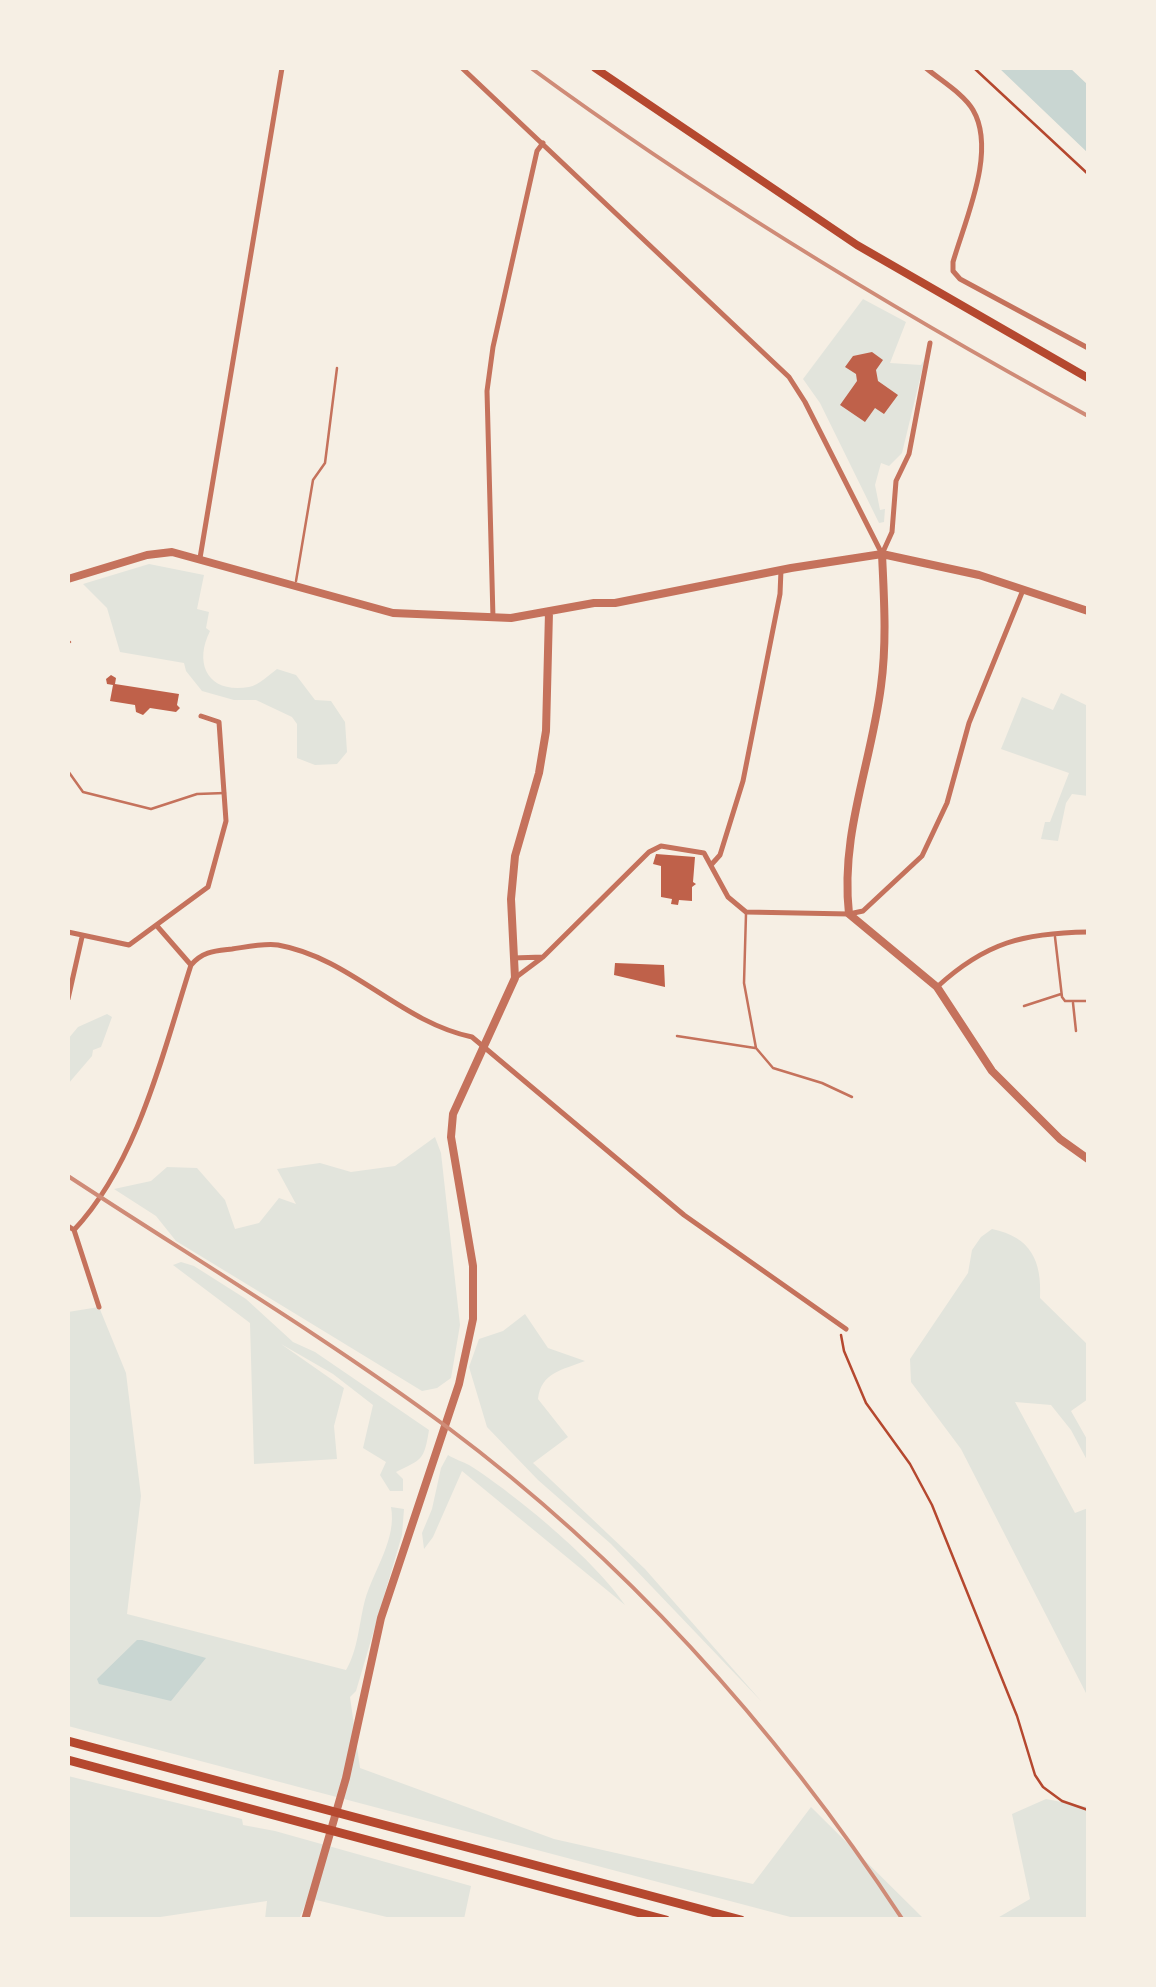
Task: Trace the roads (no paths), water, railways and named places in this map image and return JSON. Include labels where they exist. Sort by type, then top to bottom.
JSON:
[{"type":"highway","points":[[68,1739],[742,1920]]},
{"type":"highway","points":[[68,1760],[666,1920]]},
{"type":"main road","points":[[595,68],[842,234],[1088,378]]},
{"type":"street","points":[[200,558],[282,68]]},
{"type":"street","points":[[462,68],[789,377],[806,402],[882,554],[885,636],[881,686],[847,848],[849,914],[937,987],[992,1070],[1060,1139],[1088,1159]]},
{"type":"street","points":[[926,68],[972,108],[980,130],[983,154],[953,271],[960,279],[1088,348]]},
{"type":"street","points":[[493,618],[488,392],[493,347],[537,150],[543,143]]},
{"type":"street","points":[[882,554],[892,532],[896,481],[909,454],[930,343]]},
{"type":"street","points":[[68,580],[147,555],[172,552],[393,613],[493,618],[615,603],[882,554],[1024,588],[1088,611]]},
{"type":"street","points":[[712,864],[720,855],[740,794],[780,594],[781,570]]},
{"type":"street","points":[[304,1920],[346,1778],[381,1618],[459,1384],[473,1319],[472,1266],[451,1137],[454,1114],[514,981],[648,852],[661,846],[704,853],[728,898],[746,912],[863,911],[922,856],[946,803],[970,723],[1024,588]]},
{"type":"street","points":[[514,981],[515,856],[539,773],[546,731],[549,612]]},
{"type":"street","points":[[68,932],[129,945],[208,888],[226,821],[226,794],[219,722],[201,716]]},
{"type":"street","points":[[157,926],[191,965]]},
{"type":"street","points":[[937,987],[969,962],[1013,939],[1088,932]]},
{"type":"street","points":[[68,998],[82,937]]},
{"type":"street","points":[[99,1307],[71,1228],[116,1170],[150,1092],[191,965],[208,952],[275,944],[326,960],[412,1016],[445,1031],[472,1037],[684,1215],[846,1329]]},
{"type":"street","points":[[514,958],[543,956]]},
{"type":"lane","points":[[295,588],[313,480],[325,463],[337,368]]},
{"type":"lane","points":[[68,771],[83,792],[152,810],[198,794],[226,794]]},
{"type":"lane","points":[[746,912],[744,982],[756,1048],[773,1068],[852,1096]]},
{"type":"lane","points":[[1055,933],[1061,994],[1065,1001],[1088,1001]]},
{"type":"lane","points":[[1024,1006],[1061,994]]},
{"type":"lane","points":[[1072,1001],[1076,1031]]},
{"type":"lane","points":[[677,1036],[756,1048]]},
{"type":"railway","points":[[531,68],[804,251],[1088,416]]},
{"type":"railway","points":[[68,1176],[401,1394],[514,1479],[577,1535],[638,1593],[752,1716],[805,1782],[903,1920]]}]
